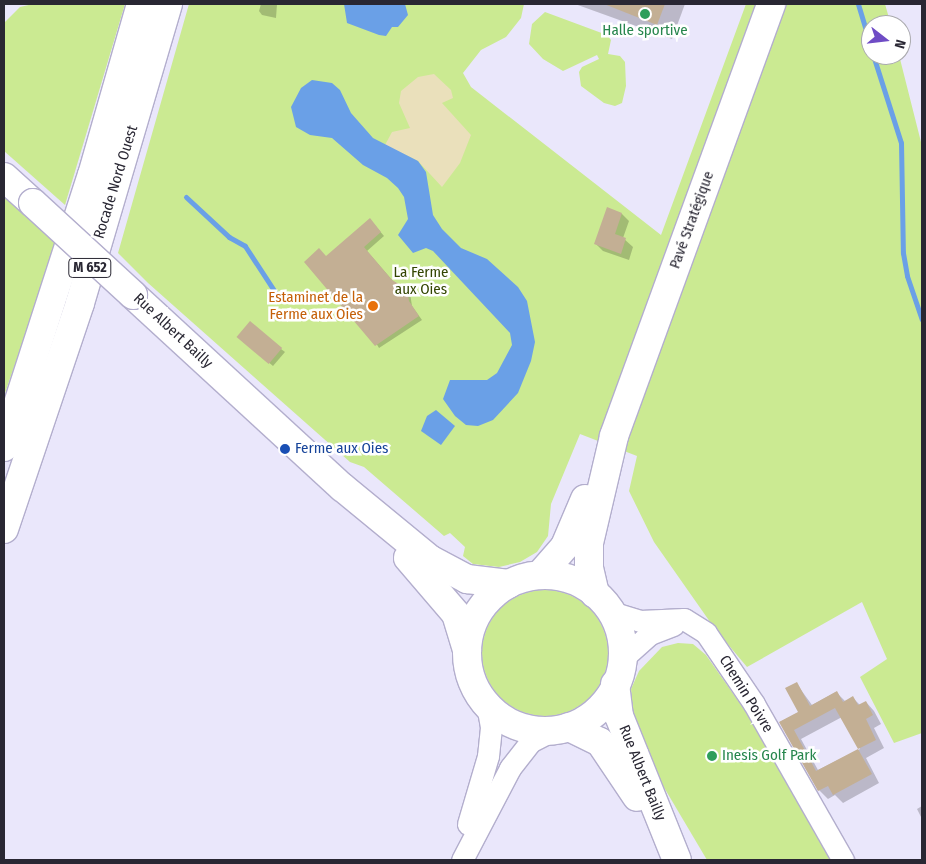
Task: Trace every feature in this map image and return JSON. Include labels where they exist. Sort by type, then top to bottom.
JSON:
[{"type":"main road","name":"Rocade Nord Ouest","points":[[4,447],[92,175],[141,4]]},
{"type":"main road","name":"Rocade Nord Ouest","points":[[4,530],[80,303],[168,4]]},
{"type":"main road","name":"Pavé Stratégique","points":[[540,575],[565,546],[614,436],[770,4]]},
{"type":"main road","name":"Rue Albert Bailly","points":[[4,176],[342,487],[449,572],[467,579],[509,584]]},
{"type":"main road","name":"Pavé Stratégique","points":[[603,603],[589,568],[589,543],[614,436]]},
{"type":"main road","name":"Rue Albert Bailly","points":[[342,487],[450,604],[462,625],[467,651]]},
{"type":"main road","points":[[540,575],[569,579],[603,603],[620,634],[622,658],[615,684],[600,707],[561,728],[533,730],[512,724],[487,706],[472,680],[467,651],[470,631],[479,612],[492,596],[509,584],[540,575]]},
{"type":"main road","name":"Rue Albert Bailly","points":[[615,684],[619,716],[677,860]]},
{"type":"main road","name":"Rue Albert Bailly","points":[[561,728],[590,734],[605,748],[633,790],[672,860]]},
{"type":"street","name":"Chemin Poivre","points":[[603,603],[640,621],[684,619],[706,633],[758,712],[843,860]]},
{"type":"street","points":[[622,658],[640,641],[663,628],[691,625],[706,633]]},
{"type":"street","points":[[456,860],[488,756],[491,727],[487,706]]},
{"type":"street","points":[[462,860],[510,768],[530,742],[561,728]]},
{"type":"green space","points":[[33,4],[125,4],[65,205],[4,151],[4,23],[20,7]]},
{"type":"green space","name":"La Ferme aux Oies","points":[[189,4],[524,4],[521,18],[506,37],[481,50],[463,73],[471,87],[661,235],[746,4],[885,4],[888,15],[861,15],[861,65],[902,65],[922,146],[922,733],[894,743],[860,677],[887,659],[862,602],[747,667],[715,629],[654,542],[629,491],[637,456],[580,434],[551,504],[548,536],[537,552],[520,562],[499,567],[473,564],[463,556],[465,547],[450,533],[444,536],[364,467],[350,462],[148,283],[118,253]]},
{"type":"green space","points":[[545,12],[607,35],[611,40],[608,54],[620,56],[625,62],[626,86],[622,103],[615,106],[604,103],[581,86],[579,72],[582,67],[599,59],[597,55],[563,71],[543,59],[529,44],[532,24]]},
{"type":"green space","points":[[4,195],[57,243],[4,396]]},
{"type":"green space","points":[[545,590],[569,595],[589,609],[603,629],[608,653],[603,677],[589,697],[569,711],[545,716],[521,711],[501,697],[487,677],[482,653],[487,629],[501,609],[521,595]]},
{"type":"green space","name":"Inesis Golf Park","points":[[678,643],[693,644],[706,655],[760,732],[831,860],[707,860],[659,779],[633,711],[631,689],[639,671],[662,647]]},
{"type":"sand","points":[[434,74],[451,90],[453,98],[442,103],[471,135],[460,163],[442,187],[418,161],[385,145],[392,132],[410,128],[399,103],[401,91],[418,77]]},
{"type":"water","points":[[344,4],[405,4],[408,15],[398,27],[392,27],[386,36],[379,35],[347,23]]},
{"type":"water","points":[[312,80],[332,83],[340,90],[351,113],[373,138],[418,161],[426,172],[433,215],[442,229],[461,248],[487,259],[518,287],[527,301],[535,342],[531,361],[518,393],[493,420],[478,426],[466,425],[455,416],[443,399],[450,380],[487,380],[497,373],[512,345],[510,333],[433,251],[426,248],[413,253],[398,235],[408,219],[404,197],[398,188],[387,178],[363,165],[332,138],[310,135],[296,127],[291,107],[301,88]]},
{"type":"water","points":[[436,410],[455,426],[441,445],[421,431],[427,416]]},
{"type":"building","name":"Halle sportive","points":[[604,4],[665,4],[657,25]]},
{"type":"building","points":[[607,207],[622,213],[615,234],[626,238],[621,254],[594,244]]},
{"type":"building","points":[[370,218],[381,232],[364,247],[392,280],[407,289],[409,301],[419,316],[375,346],[304,262],[319,248],[326,256]]},
{"type":"building","points":[[250,321],[282,348],[269,364],[237,337]]},
{"type":"building","points":[[797,682],[810,706],[837,691],[843,702],[853,696],[858,705],[866,701],[873,715],[866,719],[876,740],[858,749],[872,774],[833,795],[828,786],[818,791],[779,722],[798,712],[785,688]],"holes":[[[835,708],[858,749],[816,771],[794,730]]]},
{"type":"waterway","points":[[858,4],[861,15]]},
{"type":"waterway","points":[[876,65],[901,143],[903,253],[907,276],[922,320]]},
{"type":"waterway","points":[[186,197],[229,237],[245,246],[277,295]]},
{"type":"place","name":"Halle sportive","points":[[645,14]]},
{"type":"place","name":"Estaminet de la Ferme aux Oies","points":[[373,306]]},
{"type":"place","name":"Ferme aux Oies","points":[[285,449]]},
{"type":"place","name":"Inesis Golf Park","points":[[712,756]]}]
